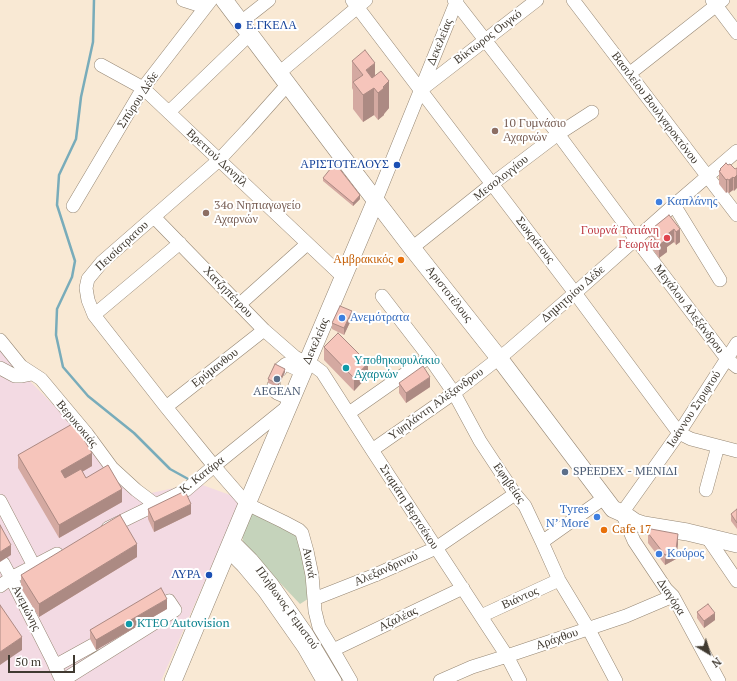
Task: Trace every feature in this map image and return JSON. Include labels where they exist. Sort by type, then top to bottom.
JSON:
[{"type":"main road","name":"Αριστοτέλους","points":[[224,0],[412,248],[499,358],[613,509],[639,524],[737,544]]},
{"type":"main road","name":"Δεκελείας","points":[[173,681],[376,200]]},
{"type":"street","points":[[183,0],[208,3]]},
{"type":"street","points":[[169,112],[246,28],[269,0]]},
{"type":"street","name":"Βίκτωρος Ουγκό","points":[[420,90],[537,0]]},
{"type":"street","name":"Βασιλείου Βουλγαροκτόνου","points":[[573,0],[737,215]]},
{"type":"street","name":"Μεγάλου Αλεξάνδρου","points":[[455,1],[732,363]]},
{"type":"street","name":"Δεκελείας","points":[[376,200],[455,1]]},
{"type":"street","name":"Πεισίστρατου","points":[[247,504],[214,466],[94,316],[88,300],[86,288],[88,279],[102,262],[219,160],[247,130],[283,79],[359,2]]},
{"type":"street","name":"Σωκράτους","points":[[359,2],[420,90],[575,293],[679,433]]},
{"type":"street","points":[[629,74],[717,2],[737,33]]},
{"type":"street","name":"Σπύρου Δέδε","points":[[73,206],[143,88],[208,3]]},
{"type":"street","points":[[431,64],[442,73]]},
{"type":"street","name":"Βρεττού Δανηΐλ","points":[[101,65],[143,88],[343,277]]},
{"type":"street","name":"Μεσολογγίου","points":[[412,248],[492,184],[558,134],[592,112]]},
{"type":"street","name":"Δημητρίου Δέδε","points":[[499,358],[737,151]]},
{"type":"street","points":[[674,205],[720,280]]},
{"type":"street","name":"Χατζηπέτρου","points":[[154,216],[264,330],[305,367]]},
{"type":"street","points":[[94,316],[180,243]]},
{"type":"street","points":[[240,304],[308,244]]},
{"type":"street","name":"Εφηβείας","points":[[382,296],[429,357],[454,393],[480,441],[515,494],[525,506],[559,580],[588,628],[616,681]]},
{"type":"street","name":"Ερύμανθου","points":[[166,407],[264,330]]},
{"type":"street","name":"Βερυκοκιάς","points":[[0,340],[22,366],[41,380],[87,434],[112,468],[136,490],[156,505]]},
{"type":"street","name":"Ιωάννου Στριφτού","points":[[622,513],[679,433],[732,363],[737,343]]},
{"type":"street","points":[[349,413],[429,357]]},
{"type":"street","name":"Υψηλάντη Αλέξανδρου","points":[[372,450],[454,393],[499,358]]},
{"type":"street","points":[[280,370],[286,364],[305,367]]},
{"type":"street","name":"Σταμάτη Βερτσέκου","points":[[305,367],[314,366],[322,372],[507,656],[520,681]]},
{"type":"street","points":[[0,368],[15,376],[32,374]]},
{"type":"street","points":[[274,385],[273,389],[290,402]]},
{"type":"street","name":"Κ. Κατάρα","points":[[96,534],[186,490],[290,402]]},
{"type":"street","points":[[679,433],[691,439],[737,451]]},
{"type":"street","points":[[706,490],[718,446]]},
{"type":"street","name":"Αλεξανδρινού","points":[[314,599],[375,576],[436,548],[515,494]]},
{"type":"street","points":[[542,542],[604,498]]},
{"type":"street","points":[[0,501],[34,566]]},
{"type":"street","name":"Ανανά","points":[[247,504],[284,522],[302,533],[312,575],[315,611],[319,627],[333,650]]},
{"type":"street","name":"Διαγόρα","points":[[622,513],[634,541],[666,590],[674,596],[719,681]]},
{"type":"street","points":[[707,537],[737,581]]},
{"type":"street","name":"Πλήθωνος Γεμιστού","points":[[230,545],[243,566],[264,591],[304,648],[323,681]]},
{"type":"street","name":"Πλήθωνος Γεμιστού","points":[[230,545],[251,559],[272,584],[307,634],[335,681]]},
{"type":"street","points":[[0,586],[11,578],[68,548]]},
{"type":"street","name":"Ανεμώνης","points":[[0,564],[3,563],[11,578],[62,681]]},
{"type":"street","name":"Βιάντος","points":[[481,616],[559,580]]},
{"type":"street","name":"Αζαλέας","points":[[333,650],[463,588]]},
{"type":"street","name":"Αράχθου","points":[[440,681],[472,667],[626,616],[674,596]]},
{"type":"street","points":[[62,681],[175,610],[169,601],[164,603]]},
{"type":"street","points":[[55,666],[93,644]]},
{"type":"street","name":"Πλήθωνος Γεμιστού","points":[[333,650],[351,681]]},
{"type":"shaded area","points":[[0,344],[18,369],[142,495],[197,483],[241,499],[161,681],[0,681]]},
{"type":"green space","points":[[250,510],[299,535],[311,597],[300,604],[246,547],[243,541],[242,533]]},
{"type":"building","points":[[365,50],[375,63],[366,70],[372,78],[381,71],[389,81],[378,93],[374,88],[363,95],[353,82],[363,75],[352,61]]},
{"type":"building","points":[[335,163],[360,195],[353,203],[323,178]]},
{"type":"building","points":[[726,163],[728,165],[730,164],[735,169],[737,168],[737,175],[729,180],[726,180],[719,171]]},
{"type":"building","points":[[669,215],[680,229],[676,232],[674,229],[665,236],[667,239],[659,245],[649,231]]},
{"type":"building","points":[[340,306],[352,311],[344,328],[332,323]]},
{"type":"building","points":[[338,333],[368,363],[354,378],[324,347]]},
{"type":"building","points":[[275,364],[285,369],[278,384],[268,379]]},
{"type":"building","points":[[423,366],[430,377],[406,393],[399,383]]},
{"type":"building","points":[[74,423],[92,453],[61,471],[65,478],[81,469],[86,478],[108,465],[122,489],[59,525],[18,455]]},
{"type":"building","points":[[185,491],[191,504],[154,522],[148,509]]},
{"type":"building","points":[[737,509],[737,523],[731,514]]},
{"type":"building","points":[[120,515],[137,544],[39,604],[21,575]]},
{"type":"building","points":[[0,525],[11,545],[0,552]]},
{"type":"building","points":[[651,529],[678,534],[676,550],[665,555],[648,533]]},
{"type":"building","points":[[161,588],[167,599],[96,640],[90,630]]},
{"type":"building","points":[[708,604],[715,613],[704,621],[697,612]]},
{"type":"building","points":[[0,605],[22,637],[0,652]]},
{"type":"waterway","points":[[94,0],[93,42],[81,97],[76,139],[59,175],[57,205],[75,261],[72,277],[57,309],[56,335],[63,367],[88,396],[134,433],[170,469],[190,480]]},
{"type":"place","name":"Ε.ΓΚΕΛΑ","points":[[238,26]]},
{"type":"place","name":"10 Γυμνάσιο Αχαρνών","points":[[495,131]]},
{"type":"place","name":"ΑΡΙΣΤΟΤΕΛΟΥΣ","points":[[397,165]]},
{"type":"place","name":"Καπλάνης","points":[[659,202]]},
{"type":"place","name":"34o Νηπιαγωγείο Αχαρνών","points":[[206,213]]},
{"type":"place","name":"Γουρνά Τατιάνη Γεωργία","points":[[667,238]]},
{"type":"place","name":"Αμβρακικός","points":[[401,260]]},
{"type":"place","name":"Ανεμότρατα","points":[[342,318]]},
{"type":"place","name":"Υποθηκοφυλάκιο Αχαρνών","points":[[346,368]]},
{"type":"place","name":"AEGEAN","points":[[277,379]]},
{"type":"place","name":"SPEEDEX - ΜΕΝΙΔΙ","points":[[565,472]]},
{"type":"place","name":"Tyres N’ More","points":[[597,517]]},
{"type":"place","name":"Cafe 17","points":[[604,530]]},
{"type":"place","name":"Κούρος","points":[[659,554]]},
{"type":"place","name":"ΛΥΡΑ","points":[[209,575]]},
{"type":"place","name":"ΚΤΕΟ Autovision","points":[[129,624]]}]
